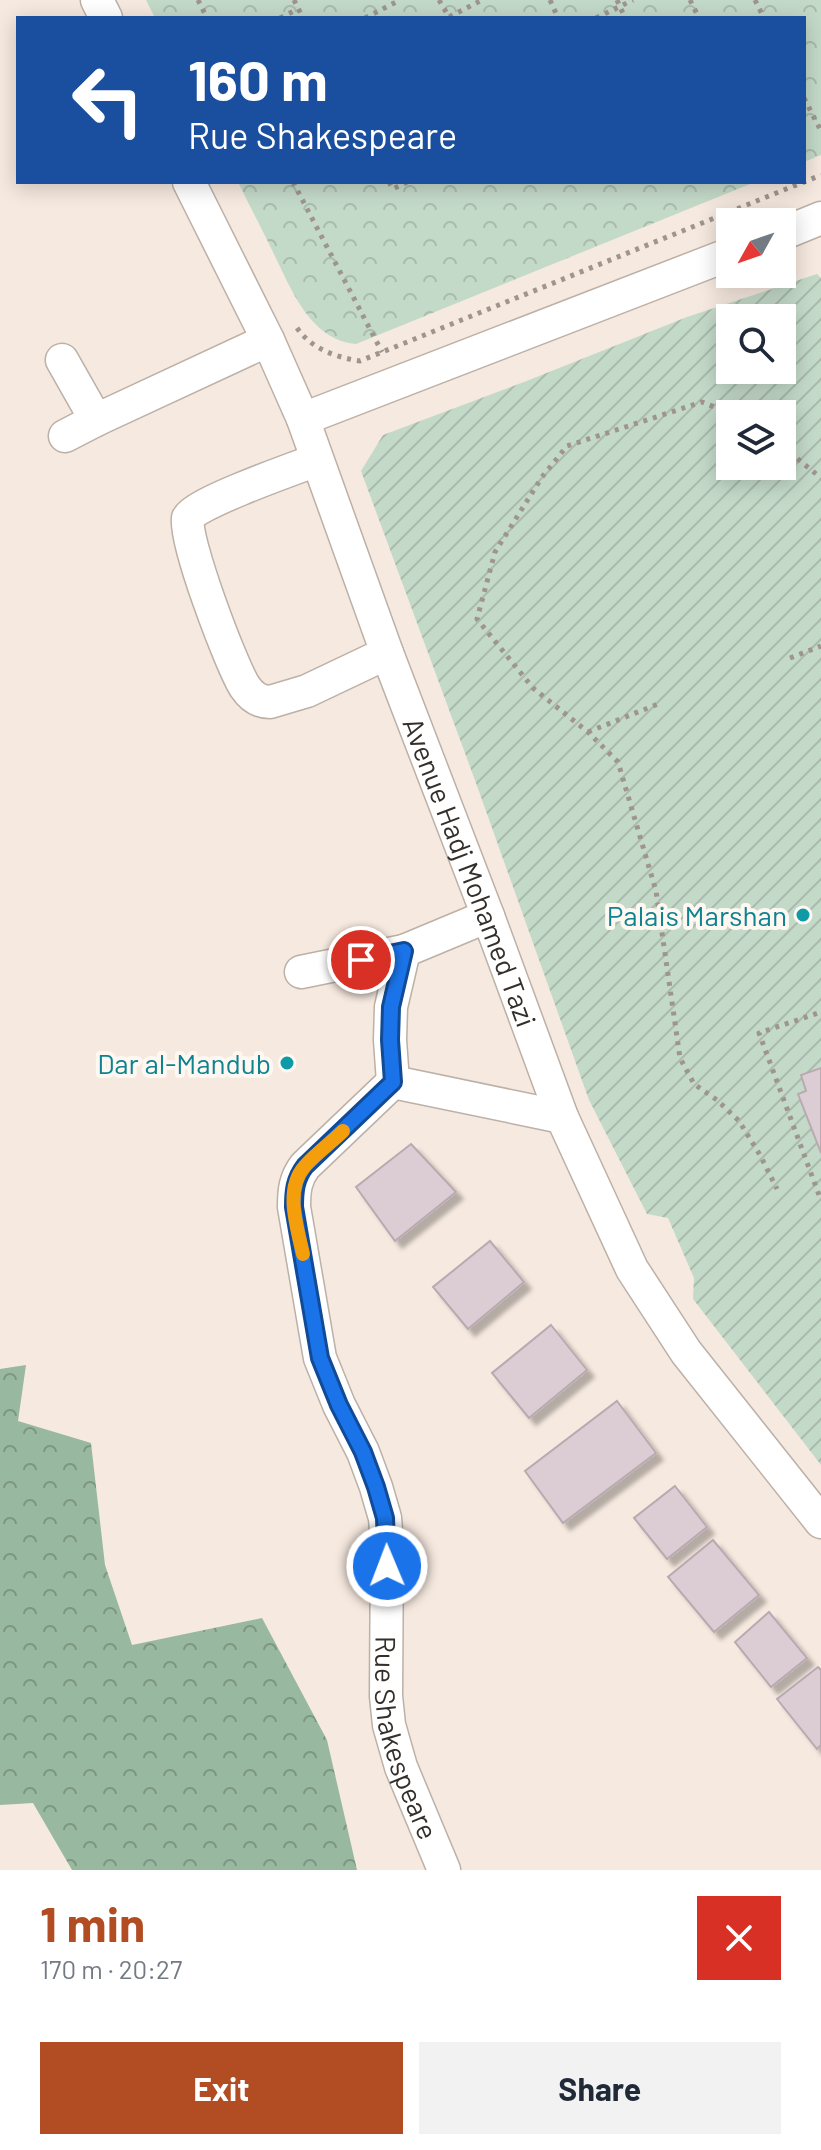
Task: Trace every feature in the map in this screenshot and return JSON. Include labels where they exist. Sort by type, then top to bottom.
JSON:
[{"type":"street","name":"Avenue Hadj Mohamed Tazi","points":[[190,184],[280,331],[303,419],[387,653],[562,1117],[632,1269],[686,1352],[821,1522]]},
{"type":"street","points":[[796,228],[821,218]]},
{"type":"street","points":[[303,419],[716,259]]},
{"type":"street","points":[[65,436],[280,331]]},
{"type":"street","points":[[62,360],[96,420]]},
{"type":"street","points":[[317,460],[213,501],[196,509],[189,517],[195,555],[231,662],[251,695],[264,703],[307,691],[387,653]]},
{"type":"street","points":[[301,972],[404,951],[488,916]]},
{"type":"street","points":[[404,951],[391,1007],[393,1082],[562,1117]]},
{"type":"street","name":"Rue Shakespeare","points":[[393,1082],[305,1166],[294,1188],[294,1207],[320,1358],[363,1452],[385,1518],[386,1696],[389,1725],[401,1767],[444,1870]]},
{"type":"path","points":[[294,0],[302,16]]},
{"type":"path","points":[[369,16],[400,0]]},
{"type":"path","points":[[452,16],[482,0]]},
{"type":"path","points":[[599,16],[618,3],[633,0]]},
{"type":"path","points":[[284,16],[298,9]]},
{"type":"path","points":[[806,102],[821,131]]},
{"type":"path","points":[[294,184],[382,352]]},
{"type":"path","points":[[280,331],[307,341],[337,358],[360,361],[799,184]]},
{"type":"path","points":[[716,408],[702,402],[567,446],[542,477],[495,552],[477,619],[533,688],[588,732],[618,762],[656,891],[680,1058],[694,1084],[739,1121],[777,1189]]},
{"type":"path","points":[[796,457],[821,478]]},
{"type":"path","points":[[790,658],[821,646]]},
{"type":"path","points":[[588,732],[658,704]]},
{"type":"path","points":[[819,1195],[759,1033],[821,1012]]},
{"type":"green space","points":[[146,0],[821,0],[821,155],[806,161],[806,16],[154,16]]},
{"type":"green space","points":[[239,184],[750,184],[356,344],[326,333],[314,322],[286,279]]},
{"type":"green space","points":[[817,274],[821,278],[821,1465],[693,1299],[694,1278],[668,1218],[647,1214],[589,1100],[361,471],[383,435],[716,307],[716,384],[796,384],[796,304],[726,304],[775,288],[796,288],[796,281]]},
{"type":"green space","points":[[26,1365],[18,1421],[91,1443],[105,1565],[132,1645],[262,1618],[327,1740],[357,1870],[72,1870],[33,1803],[0,1805],[0,1369]]},
{"type":"building","points":[[821,1068],[821,1153],[798,1094],[806,1091],[801,1075]]},
{"type":"building","points":[[411,1144],[456,1192],[395,1241],[356,1187]]},
{"type":"building","points":[[490,1241],[524,1282],[468,1329],[433,1287]]},
{"type":"building","points":[[551,1325],[587,1370],[529,1418],[492,1373]]},
{"type":"building","points":[[617,1401],[656,1453],[563,1523],[525,1471]]},
{"type":"building","points":[[675,1486],[707,1527],[667,1559],[634,1518]]},
{"type":"building","points":[[713,1540],[759,1595],[714,1632],[668,1577]]},
{"type":"building","points":[[769,1612],[807,1658],[771,1687],[735,1642]]},
{"type":"building","points":[[818,1667],[821,1670],[821,1745],[817,1749],[777,1699]]},
{"type":"slow traffic","points":[[303,1254],[294,1207],[296,1181],[305,1166],[343,1131]]},
{"type":"place","name":"Palais Marshan","points":[[803,915]]},
{"type":"place","name":"Dar al-Mandub","points":[[287,1063]]},
{"type":"route","points":[[361,960],[404,951],[391,1007],[393,1082],[305,1166],[294,1188],[294,1207],[320,1358],[376,1487],[385,1518],[387,1566]]}]
